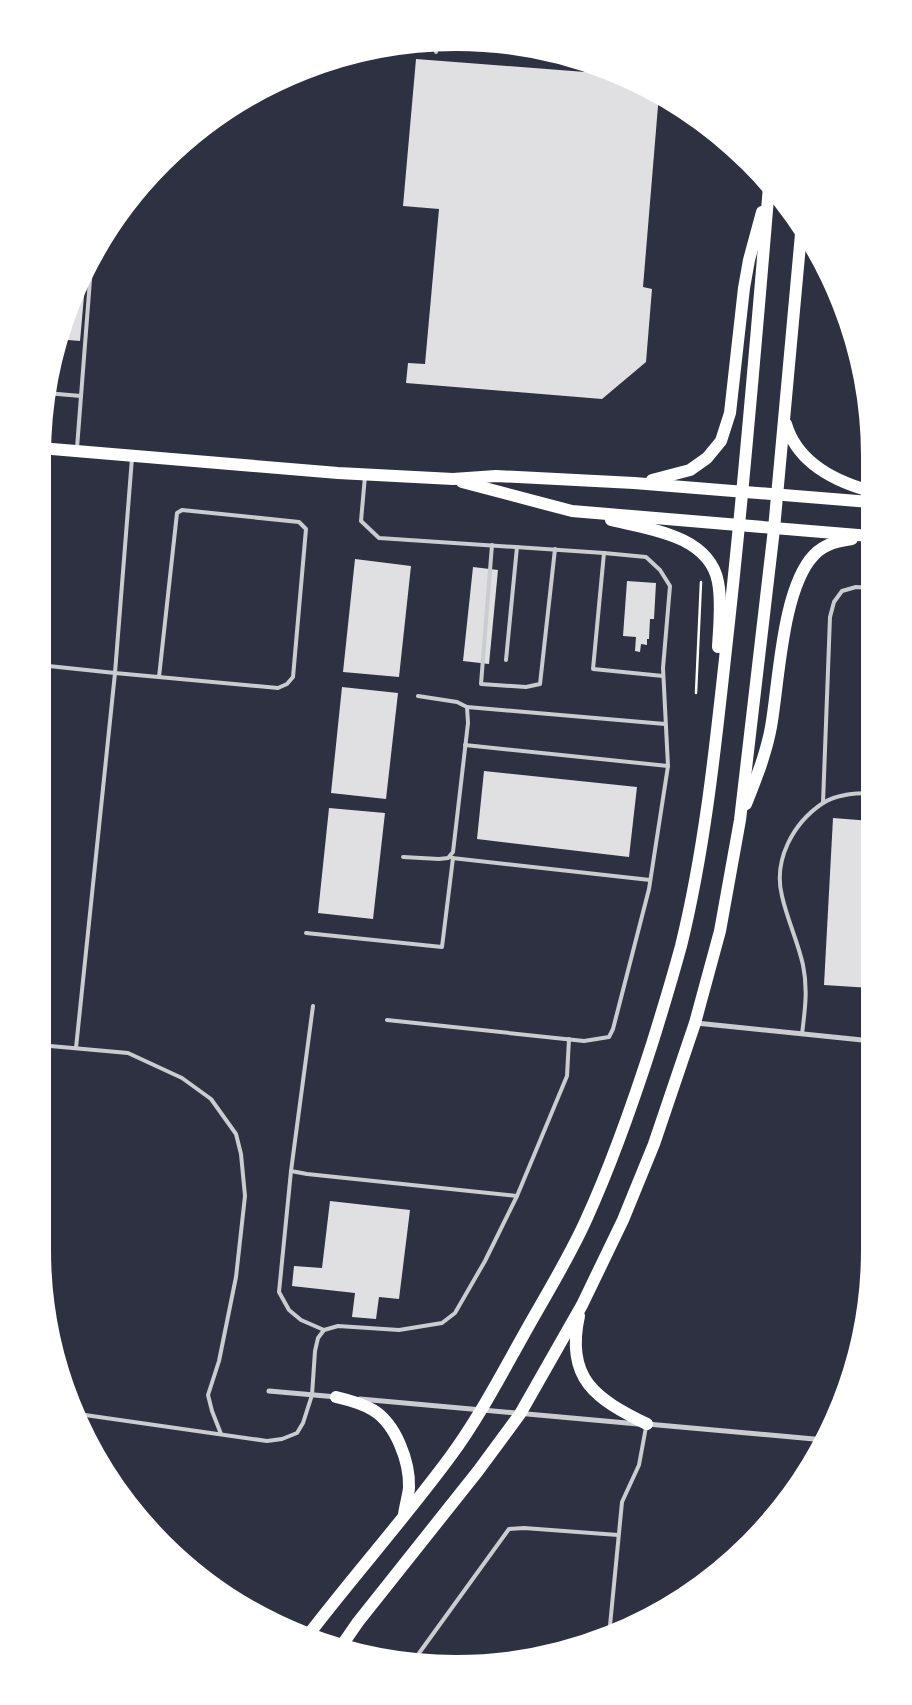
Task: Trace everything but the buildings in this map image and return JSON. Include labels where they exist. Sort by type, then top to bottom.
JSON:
[{"type":"main road","points":[[634,483],[663,479],[690,470],[707,458],[721,440],[730,413],[744,288],[749,260],[768,192]]},
{"type":"main road","points":[[312,1631],[366,1560],[403,1518],[452,1454],[480,1411],[547,1294],[585,1222],[612,1159],[640,1081],[681,946],[700,848],[714,756],[739,525],[768,193]]},
{"type":"main road","points":[[344,1642],[478,1471],[520,1414],[582,1305],[623,1220],[651,1152],[695,1022],[720,930],[740,820],[778,494],[801,237]]},
{"type":"main road","points":[[785,420],[792,439],[810,462],[833,477],[864,489]]},
{"type":"main road","points":[[48,449],[366,474],[454,479],[496,476],[634,483],[864,501]]},
{"type":"main road","points":[[454,479],[572,511],[648,529],[694,546],[709,560],[717,580],[720,608],[714,756]]},
{"type":"main road","points":[[572,511],[864,536]]},
{"type":"main road","points":[[740,820],[756,780],[769,737],[790,605],[801,576],[814,554],[823,547],[834,542],[864,537]]},
{"type":"main road","points":[[582,1305],[577,1326],[576,1351],[581,1371],[586,1381],[610,1405],[646,1424]]},
{"type":"main road","points":[[336,1397],[354,1401],[374,1411],[381,1417],[396,1438],[405,1460],[409,1481],[403,1518]]},
{"type":"street","points":[[695,1022],[864,1040]]},
{"type":"street","points":[[269,1391],[817,1439]]},
{"type":"lane","points":[[77,451],[90,274]]},
{"type":"lane","points":[[53,393],[81,396]]},
{"type":"lane","points":[[76,1048],[115,673],[132,455]]},
{"type":"lane","points":[[366,474],[361,520],[379,538],[604,552],[646,557],[660,570],[670,586],[663,676],[668,766],[650,880],[614,1029],[609,1037],[584,1041],[569,1040],[387,1020]]},
{"type":"lane","points":[[48,666],[115,673],[278,688],[287,684],[293,677],[306,529],[299,522],[182,510],[178,512],[159,677]]},
{"type":"lane","points":[[492,545],[480,684],[526,687],[540,684],[555,549]]},
{"type":"lane","points":[[506,660],[517,547]]},
{"type":"lane","points":[[604,552],[593,669],[663,676]]},
{"type":"lane","points":[[823,803],[830,618],[834,602],[842,590],[864,588]]},
{"type":"lane","points":[[418,696],[457,702],[467,707],[665,724]]},
{"type":"lane","points":[[448,858],[453,852],[468,724],[467,707]]},
{"type":"lane","points":[[465,745],[668,766]]},
{"type":"lane","points":[[802,1034],[807,990],[803,964],[781,894],[780,866],[787,843],[803,820],[823,803],[845,795],[864,793]]},
{"type":"lane","points":[[403,857],[453,858],[650,880]]},
{"type":"lane","points":[[306,933],[442,947],[453,858]]},
{"type":"lane","points":[[313,1006],[291,1172],[279,1292],[289,1310],[301,1320],[324,1330]]},
{"type":"lane","points":[[83,1415],[267,1441],[282,1440],[297,1433],[303,1423],[312,1395],[315,1351],[318,1338],[324,1330],[338,1326],[399,1330],[442,1322],[455,1312],[485,1261],[517,1196],[567,1076],[569,1040]]},
{"type":"lane","points":[[48,1046],[128,1053],[182,1078],[211,1099],[236,1134],[241,1154],[245,1196],[236,1277],[219,1361],[208,1394],[212,1411],[222,1434]]},
{"type":"lane","points":[[291,1172],[517,1196]]},
{"type":"lane","points":[[610,1627],[622,1502],[639,1465],[646,1424]]},
{"type":"lane","points":[[417,1656],[509,1529],[524,1528],[618,1535]]},
{"type":"path","points":[[696,693],[701,582]]}]
